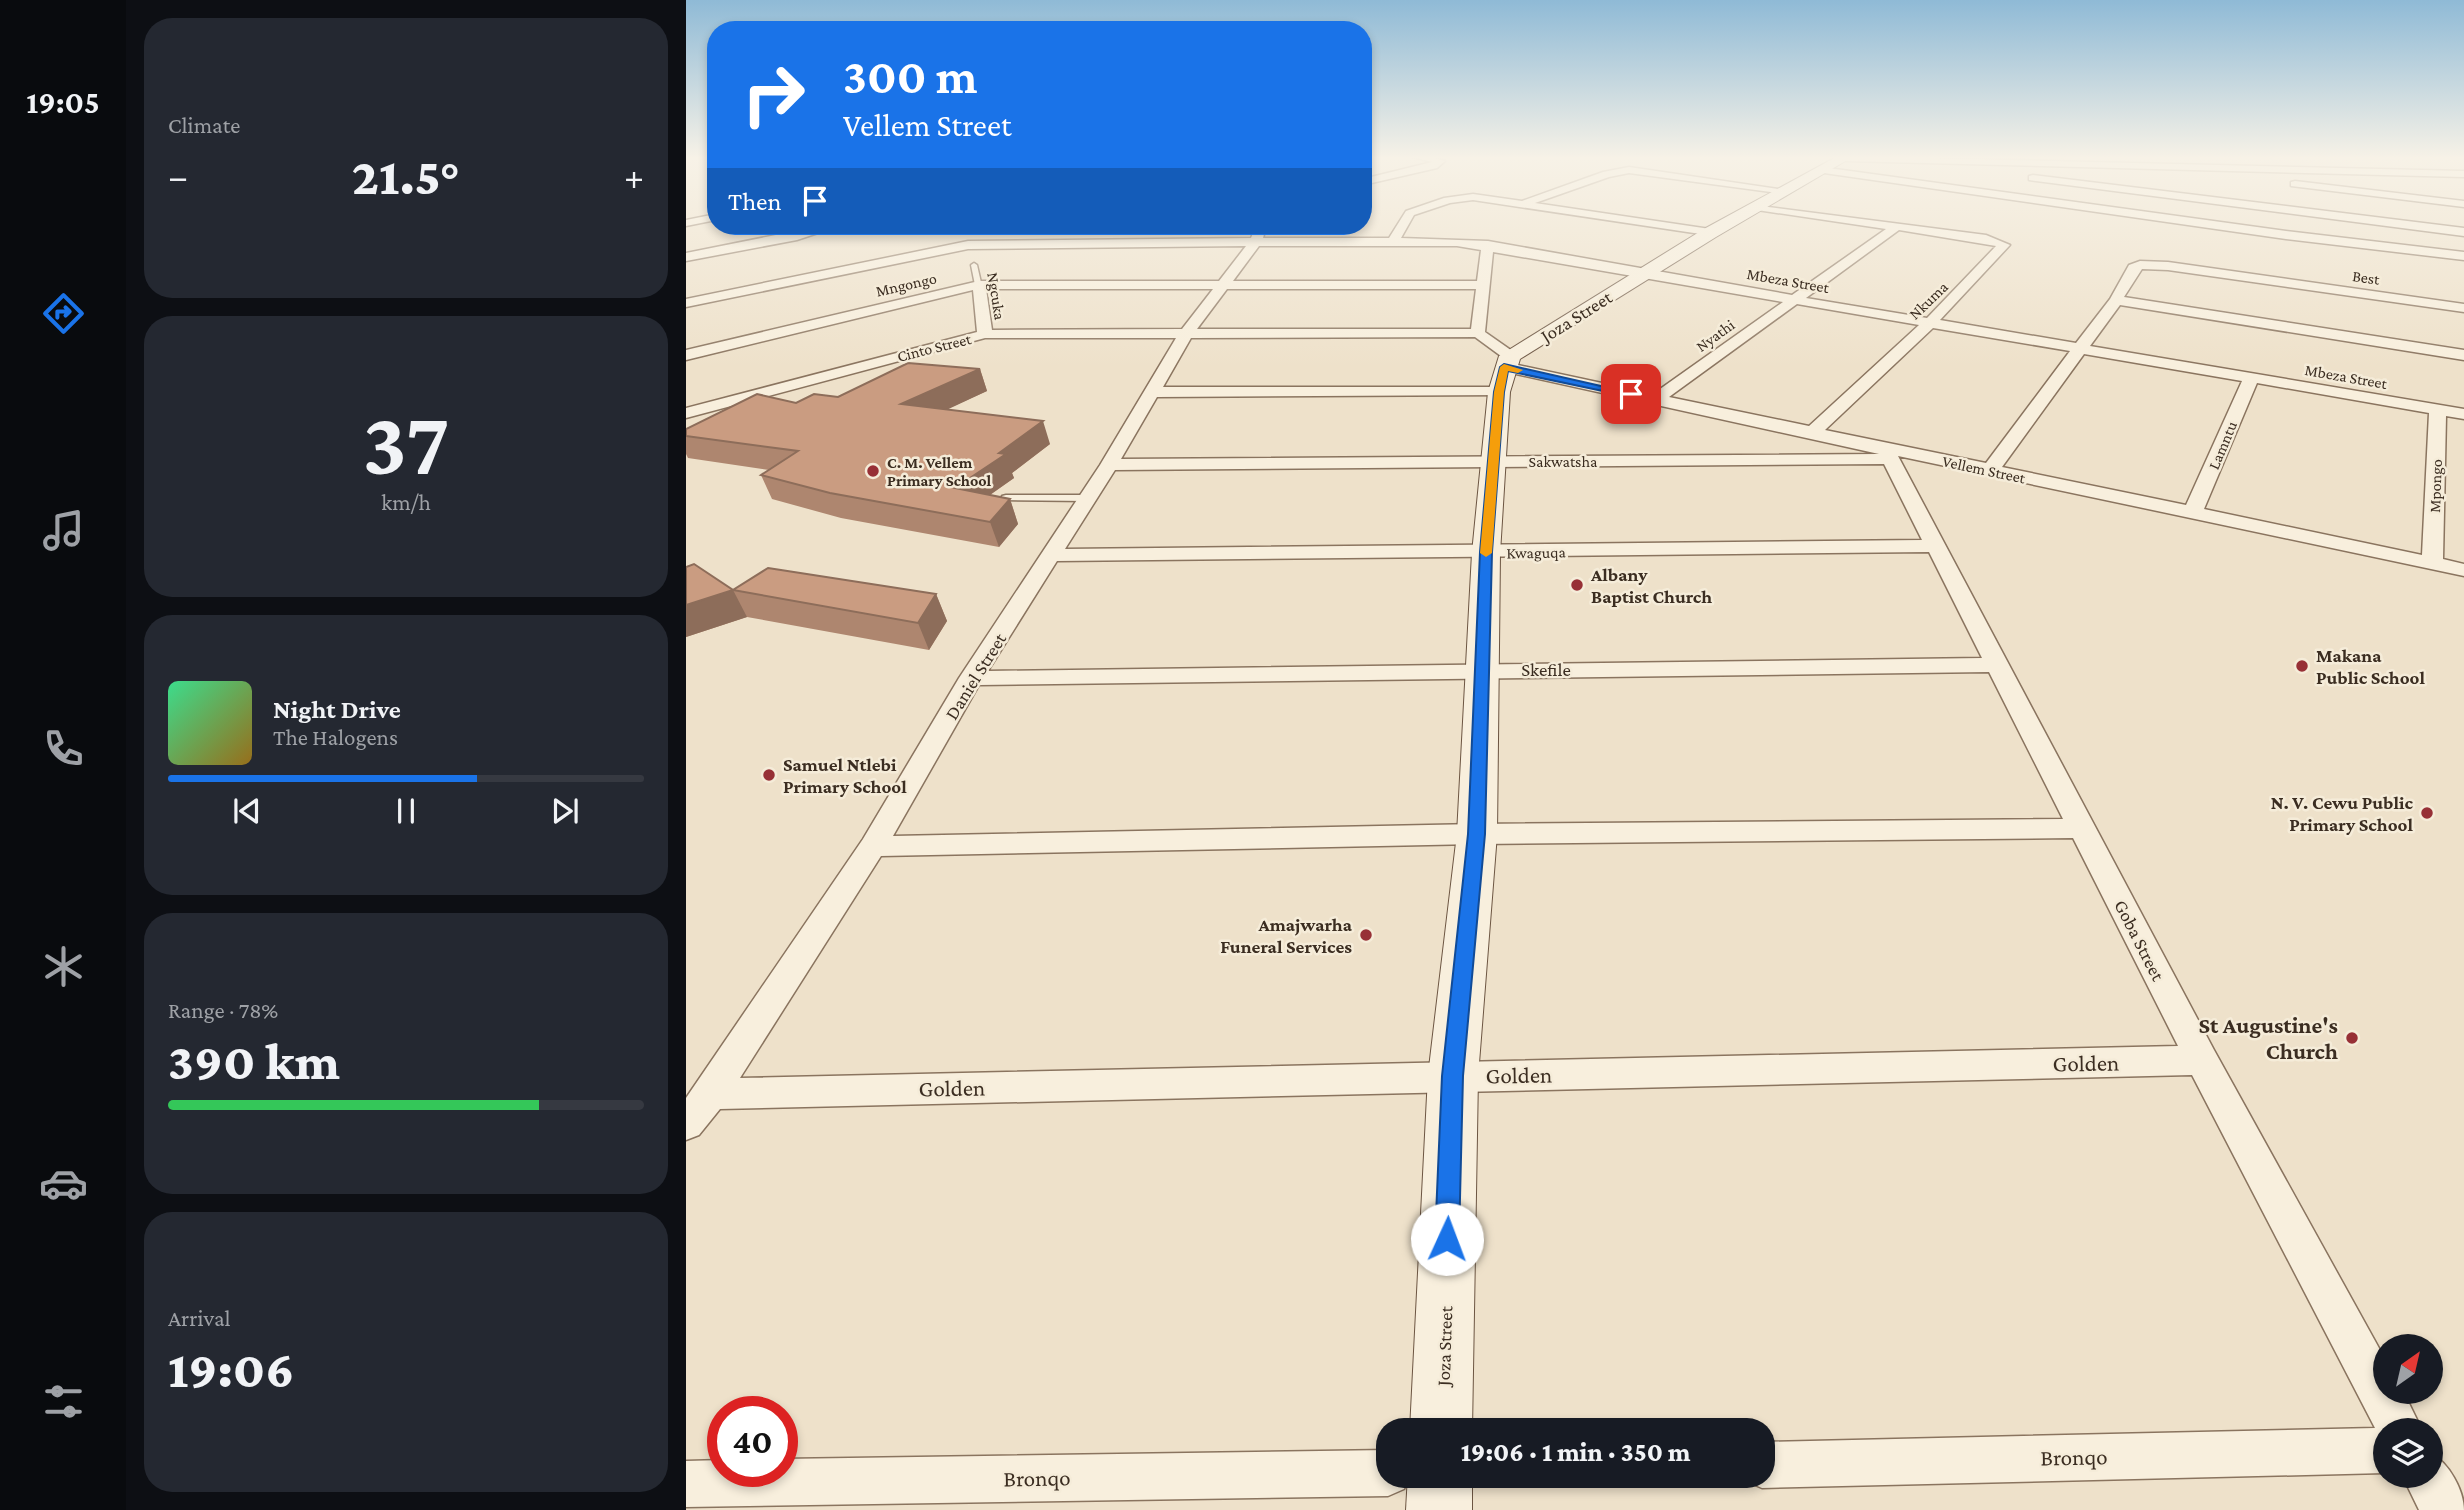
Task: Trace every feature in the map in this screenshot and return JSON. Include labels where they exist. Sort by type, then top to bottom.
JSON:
[{"type":"street","points":[[1394,240],[1402,226]]},
{"type":"street","points":[[1670,226],[1710,233]]},
{"type":"street","name":"Joza Street","points":[[1441,1418],[1453,1076],[1476,834],[1486,552],[1504,372],[1645,273],[1722,226]]},
{"type":"street","points":[[2234,226],[2464,256]]},
{"type":"street","points":[[2420,226],[2464,232]]},
{"type":"street","points":[[1794,300],[1896,227]]},
{"type":"street","name":"Nkuma","points":[[1812,433],[1930,323],[2004,245],[1998,241],[1896,227]]},
{"type":"street","points":[[686,257],[801,235]]},
{"type":"street","points":[[939,249],[957,235]]},
{"type":"street","name":"Mbeza Street","points":[[686,303],[939,249],[1009,242],[1227,235]]},
{"type":"street","name":"Daniel Street","points":[[686,1124],[710,1094],[873,846],[971,678],[1109,465],[1188,331],[1257,235]]},
{"type":"street","name":"Mbeza Street","points":[[1281,235],[1488,245],[2464,414]]},
{"type":"street","points":[[1488,245],[1478,333],[1504,372]]},
{"type":"street","name":"Best","points":[[1990,471],[2116,300],[2134,268],[2153,265],[2464,308]]},
{"type":"street","name":"Mngongo","points":[[686,355],[979,285],[1482,285]]},
{"type":"street","name":"Ngcuka","points":[[979,285],[985,334]]},
{"type":"street","name":"Nyathi","points":[[1656,400],[1794,300]]},
{"type":"street","points":[[2116,300],[2464,355]]},
{"type":"street","name":"Cinto Street","points":[[686,413],[985,334],[1188,331],[1478,333]]},
{"type":"street","points":[[1153,392],[1504,372]]},
{"type":"street","name":"Vellem Street","points":[[1504,372],[1656,400],[1812,433],[1888,453],[2193,512],[2464,570]]},
{"type":"street","name":"Lamntu","points":[[2193,512],[2251,378]]},
{"type":"street","name":"Mpongo","points":[[2432,563],[2438,410]]},
{"type":"street","name":"Sakwatsha","points":[[1109,465],[1888,453]]},
{"type":"street","name":"Goba Street","points":[[1888,453],[1995,665],[2394,1418]]},
{"type":"street","name":"Kwaguqa","points":[[1052,555],[1936,546]]},
{"type":"street","name":"Skefile","points":[[971,678],[1995,665]]},
{"type":"street","points":[[873,846],[1476,834],[2082,828]]},
{"type":"street","name":"Golden","points":[[710,1094],[2202,1060]]},
{"type":"street","name":"Bronqo","points":[[1775,1465],[2373,1450]]},
{"type":"street","name":"Bronqo","points":[[686,1484],[1376,1473]]},
{"type":"street","points":[[1438,1510],[1439,1488]]},
{"type":"street","points":[[2432,1488],[2445,1510]]},
{"type":"lane","name":"Ngcuka","points":[[974,265],[979,285]]},
{"type":"lane","points":[[1006,498],[1088,498]]},
{"type":"building","points":[[908,363],[980,369],[901,404],[1043,421],[999,453],[1006,454],[955,488],[1010,499],[990,522],[830,493],[761,475],[798,451],[686,436],[686,429],[757,394],[796,403],[814,394],[838,397]]},
{"type":"building","points":[[694,564],[733,590],[686,605],[686,567]]},
{"type":"building","points":[[768,568],[936,594],[918,623],[733,590]]},
{"type":"slow traffic","points":[[1486,553],[1499,392],[1504,367],[1518,370]]},
{"type":"place","name":"C. M. Vellem Primary School","points":[[873,471]]},
{"type":"place","name":"Albany Baptist Church","points":[[1577,585]]},
{"type":"place","name":"Makana Public School","points":[[2302,666]]},
{"type":"place","name":"Samuel Ntlebi Primary School","points":[[769,775]]},
{"type":"place","name":"N. V. Cewu Public Primary School","points":[[2427,813]]},
{"type":"place","name":"Amajwarha Funeral Services","points":[[1366,935]]},
{"type":"place","name":"St Augustine's Church","points":[[2352,1038]]},
{"type":"route","points":[[1447,1239],[1453,1076],[1476,834],[1486,552],[1499,392],[1504,367],[1631,394]]}]
